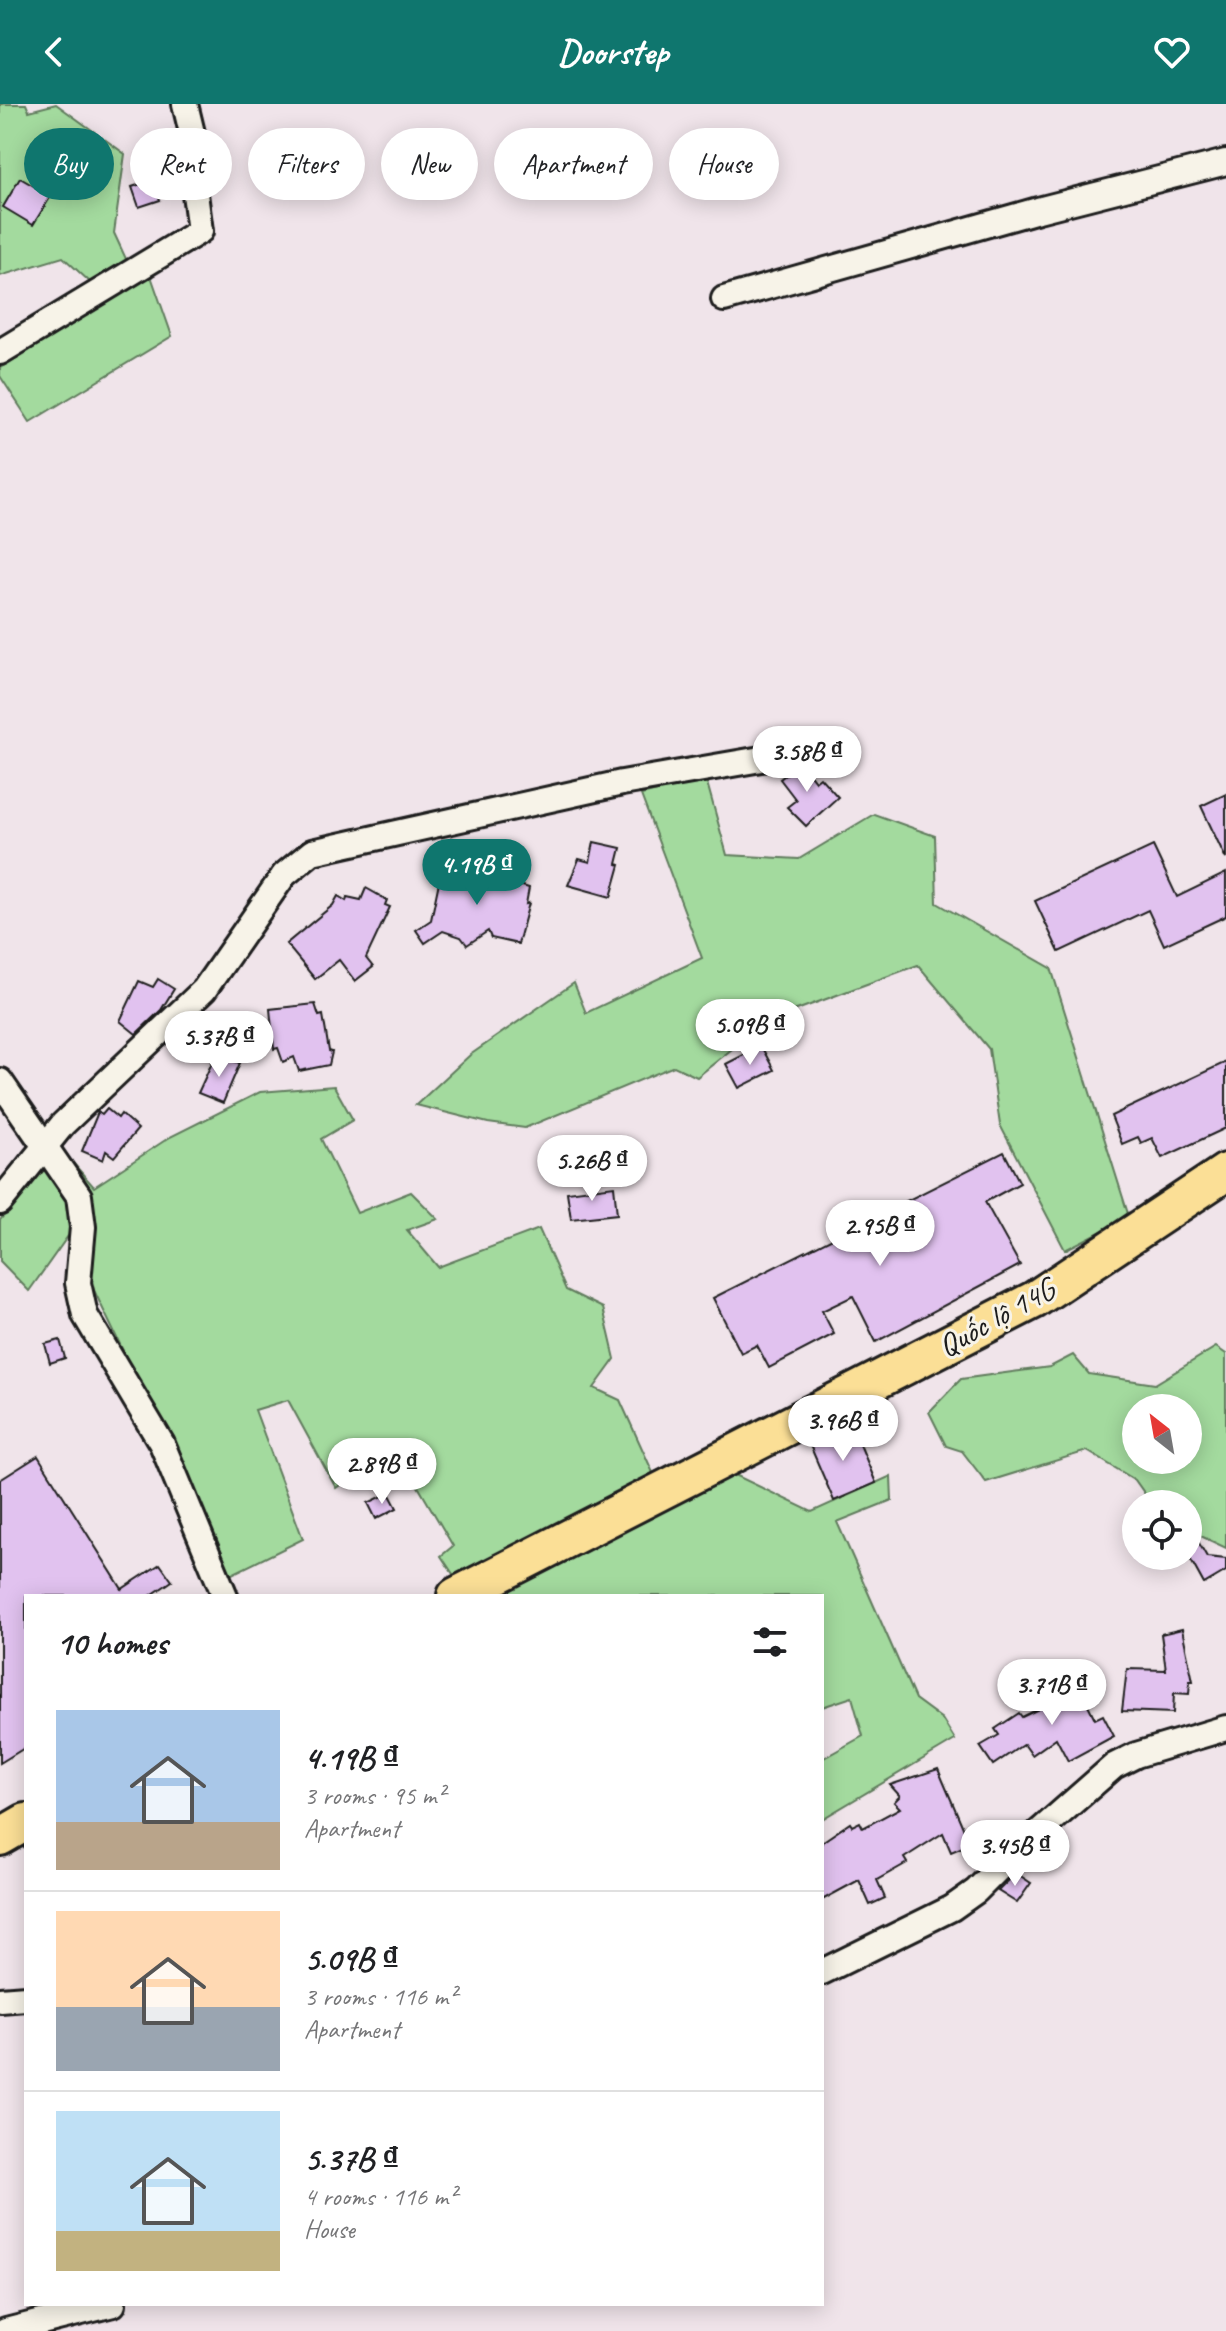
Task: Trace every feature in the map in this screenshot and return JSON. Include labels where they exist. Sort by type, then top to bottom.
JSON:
[{"type":"main road","name":"Quốc lộ 14G","points":[[460,1594],[1034,1300],[1226,1172]]},
{"type":"main road","points":[[0,1837],[24,1823]]},
{"type":"street","points":[[0,352],[200,231],[193,179],[192,133],[185,104]]},
{"type":"street","points":[[724,299],[1038,210],[1226,162]]},
{"type":"street","points":[[0,1202],[45,1145],[204,990],[284,875],[312,852],[622,783],[767,758]]},
{"type":"street","points":[[0,1081],[79,1196],[82,1206],[78,1283],[85,1315],[162,1444],[224,1594]]},
{"type":"street","points":[[824,1971],[952,1908],[976,1891],[1114,1766],[1136,1755],[1226,1728]]},
{"type":"street","points":[[0,2000],[24,1998]]},
{"type":"street","points":[[6,2331],[105,2306]]},
{"type":"green space","points":[[0,104],[26,104],[29,111],[56,104],[89,128],[24,128],[24,200],[114,200],[114,146],[125,154],[114,233],[127,261],[91,283],[63,257],[0,276]]},
{"type":"green space","points":[[151,276],[172,336],[30,422],[0,376],[0,368]]},
{"type":"green space","points":[[706,779],[727,855],[799,859],[874,814],[935,836],[937,903],[1051,968],[1129,1217],[1065,1250],[1000,1125],[989,1049],[918,965],[767,1021],[697,1077],[674,1066],[525,1128],[488,1123],[416,1105],[470,1055],[574,983],[586,1013],[702,958],[641,795]]},
{"type":"green space","points":[[334,1086],[353,1120],[321,1139],[357,1213],[411,1192],[438,1219],[407,1230],[438,1267],[539,1229],[566,1290],[603,1308],[615,1359],[594,1388],[620,1400],[654,1475],[731,1473],[812,1512],[891,1476],[892,1500],[837,1522],[915,1699],[942,1719],[955,1740],[824,1818],[824,1758],[863,1736],[852,1697],[824,1706],[824,1594],[479,1594],[457,1580],[441,1556],[453,1546],[395,1447],[336,1488],[288,1400],[255,1410],[303,1539],[222,1579],[161,1430],[68,1236],[29,1291],[0,1261],[0,1220],[60,1148],[94,1187],[170,1137],[260,1092]]},
{"type":"green space","points":[[1216,1347],[1226,1354],[1226,1548],[1202,1537],[1202,1490],[1142,1490],[1135,1480],[1125,1474],[1202,1474],[1202,1394],[1122,1394],[1122,1472],[1087,1451],[986,1482],[962,1451],[946,1446],[929,1412],[961,1379],[1050,1367],[1073,1355],[1089,1374],[1155,1384]]},
{"type":"building","points":[[20,178],[24,180],[24,200],[49,200],[33,225],[3,207]]},
{"type":"building","points":[[137,200],[160,200],[139,207]]},
{"type":"building","points":[[801,763],[815,781],[820,777],[838,797],[806,826],[787,807],[796,800],[780,779]]},
{"type":"building","points":[[1226,794],[1226,859],[1201,806]]},
{"type":"building","points":[[594,842],[621,848],[617,864],[620,865],[611,897],[568,885],[579,859],[590,862]]},
{"type":"building","points":[[1153,846],[1177,897],[1226,873],[1226,916],[1164,945],[1148,910],[1059,952],[1035,901]]},
{"type":"building","points":[[443,863],[529,888],[526,904],[529,903],[518,944],[491,938],[488,931],[467,945],[461,937],[443,931],[425,943],[416,930],[431,920]]},
{"type":"building","points":[[366,888],[387,900],[385,905],[390,907],[366,958],[373,967],[355,981],[339,960],[315,979],[286,944],[333,905],[338,896],[346,901],[347,897],[361,900]]},
{"type":"building","points":[[158,979],[174,989],[161,1010],[136,1034],[120,1021],[139,981],[153,987]]},
{"type":"building","points":[[315,1004],[319,1016],[323,1015],[329,1051],[332,1052],[329,1065],[299,1071],[294,1057],[283,1062],[278,1048],[274,1049],[270,1009]]},
{"type":"building","points":[[761,1046],[774,1070],[739,1088],[726,1064]]},
{"type":"building","points":[[215,1056],[240,1063],[223,1103],[198,1093]]},
{"type":"building","points":[[1226,1062],[1226,1128],[1162,1158],[1152,1138],[1141,1143],[1138,1137],[1122,1144],[1111,1116]]},
{"type":"building","points":[[107,1109],[118,1118],[121,1114],[138,1129],[114,1157],[106,1151],[103,1160],[82,1151],[98,1112],[102,1115]]},
{"type":"building","points":[[1004,1152],[1020,1183],[985,1202],[1020,1265],[876,1342],[853,1296],[822,1311],[834,1334],[769,1368],[757,1345],[741,1353],[713,1298]]},
{"type":"building","points":[[614,1186],[617,1214],[571,1219],[567,1192]]},
{"type":"building","points":[[60,1340],[65,1358],[50,1363],[45,1344]]},
{"type":"building","points":[[852,1425],[876,1483],[834,1501],[809,1443]]},
{"type":"building","points":[[38,1456],[122,1589],[160,1564],[172,1581],[153,1594],[24,1594],[24,1748],[0,1763],[0,1480]]},
{"type":"building","points":[[389,1493],[397,1508],[376,1519],[368,1503]]},
{"type":"building","points":[[1202,1548],[1207,1557],[1226,1559],[1226,1571],[1204,1584],[1196,1570],[1202,1570]]},
{"type":"building","points":[[1182,1629],[1193,1681],[1190,1681],[1189,1694],[1174,1693],[1173,1713],[1122,1711],[1127,1669],[1166,1670],[1161,1634]]},
{"type":"building","points":[[1070,1680],[1071,1683],[1076,1680],[1095,1719],[1103,1715],[1114,1736],[1068,1761],[1056,1738],[1032,1755],[1024,1744],[993,1765],[980,1746],[999,1735],[995,1729],[1019,1713],[1022,1717],[1051,1703],[1045,1693]]},
{"type":"building","points":[[938,1769],[970,1844],[951,1852],[943,1833],[904,1858],[907,1863],[877,1880],[885,1898],[870,1905],[859,1880],[824,1899],[824,1841],[850,1823],[852,1826],[860,1822],[863,1828],[900,1808],[894,1802],[900,1796],[890,1785]]},
{"type":"building","points":[[1016,1873],[1031,1883],[1017,1903],[998,1891]]}]
